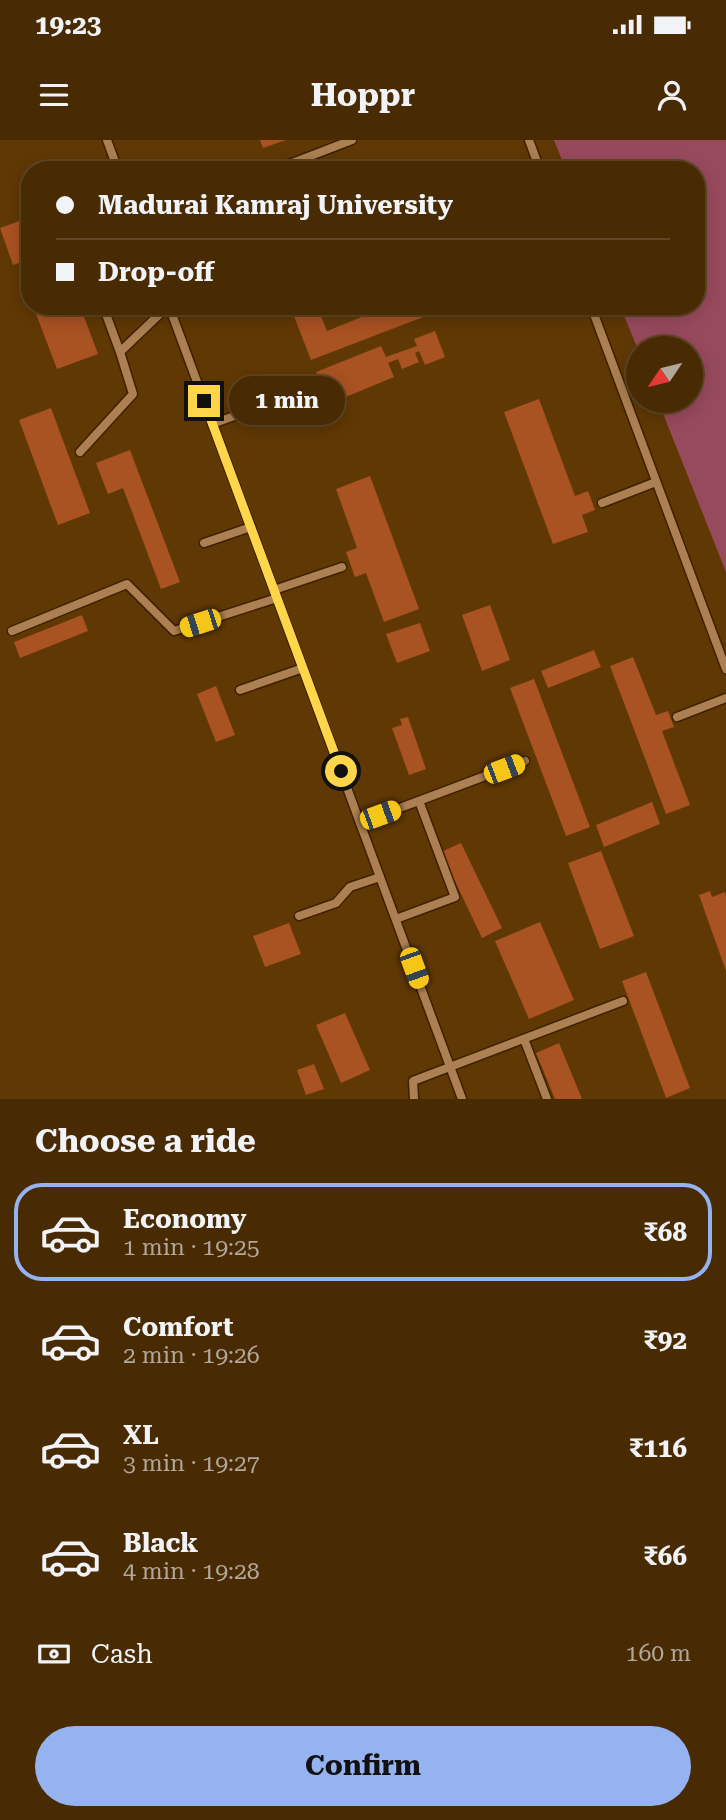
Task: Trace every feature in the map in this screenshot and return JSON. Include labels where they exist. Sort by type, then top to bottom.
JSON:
[{"type":"lane","points":[[107,140],[115,161]]},
{"type":"lane","points":[[297,161],[352,140]]},
{"type":"lane","points":[[529,140],[537,161]]},
{"type":"lane","points":[[80,452],[133,394],[106,315]]},
{"type":"lane","points":[[120,352],[159,315]]},
{"type":"lane","points":[[171,315],[462,1099]]},
{"type":"lane","points":[[594,315],[726,669]]},
{"type":"lane","points":[[212,424],[312,388]]},
{"type":"lane","points":[[602,503],[656,482]]},
{"type":"lane","points":[[204,543],[251,527]]},
{"type":"lane","points":[[12,631],[127,584],[174,631],[342,567]]},
{"type":"lane","points":[[240,690],[303,668]]},
{"type":"lane","points":[[677,717],[726,698]]},
{"type":"lane","points":[[360,823],[525,761]]},
{"type":"lane","points":[[396,919],[455,897],[419,801]]},
{"type":"lane","points":[[299,916],[336,903],[350,887],[380,877]]},
{"type":"lane","points":[[414,1099],[413,1081],[623,1001]]},
{"type":"lane","points":[[523,1039],[547,1099]]},
{"type":"shaded area","points":[[554,140],[726,140],[726,572],[663,413],[704,413],[704,336],[632,336],[624,315],[705,315],[705,161],[562,161]]},
{"type":"building","points":[[260,140],[286,140],[263,148]]},
{"type":"building","points":[[21,220],[21,262],[13,265],[0,228]]},
{"type":"building","points":[[36,315],[83,315],[98,354],[57,369]]},
{"type":"building","points":[[294,315],[321,315],[327,331],[367,315],[428,315],[311,360]]},
{"type":"building","points":[[435,331],[445,357],[425,365],[419,351],[415,353],[419,362],[402,369],[398,359],[388,363],[394,377],[329,404],[316,372],[381,346],[386,357],[417,346],[414,339]]},
{"type":"building","points":[[539,399],[575,496],[588,491],[595,510],[582,515],[588,532],[553,544],[504,412]]},
{"type":"building","points":[[51,408],[90,513],[58,525],[19,420]]},
{"type":"building","points":[[130,450],[180,582],[161,589],[123,488],[108,494],[96,463]]},
{"type":"building","points":[[370,476],[419,609],[384,622],[366,573],[355,577],[346,552],[357,548],[336,489]]},
{"type":"building","points":[[490,605],[510,660],[482,671],[462,615]]},
{"type":"building","points":[[82,615],[88,631],[20,658],[14,642]]},
{"type":"building","points":[[420,623],[430,651],[397,663],[386,634]]},
{"type":"building","points":[[594,650],[601,667],[548,688],[541,671]]},
{"type":"building","points":[[633,657],[656,715],[668,711],[674,727],[662,731],[690,805],[666,814],[610,666]]},
{"type":"building","points":[[534,679],[590,827],[566,836],[510,688]]},
{"type":"building","points":[[216,686],[235,735],[216,742],[197,694]]},
{"type":"building","points":[[408,717],[426,769],[409,775],[392,728],[402,725],[400,719]]},
{"type":"building","points":[[652,802],[660,824],[604,847],[596,825]]},
{"type":"building","points":[[461,843],[502,928],[482,938],[441,852]]},
{"type":"building","points":[[601,851],[634,936],[600,949],[568,863]]},
{"type":"building","points":[[710,891],[712,897],[725,892],[726,897],[726,971],[699,895]]},
{"type":"building","points":[[540,922],[574,1000],[529,1019],[495,941]]},
{"type":"building","points":[[289,923],[301,954],[265,967],[253,936]]},
{"type":"building","points":[[646,972],[690,1088],[666,1098],[622,981]]},
{"type":"building","points":[[345,1013],[370,1070],[341,1083],[316,1025]]},
{"type":"building","points":[[559,1043],[582,1099],[555,1099],[536,1053]]},
{"type":"building","points":[[314,1064],[324,1089],[306,1095],[297,1070]]},
{"type":"route","points":[[204,401],[341,771]]}]
